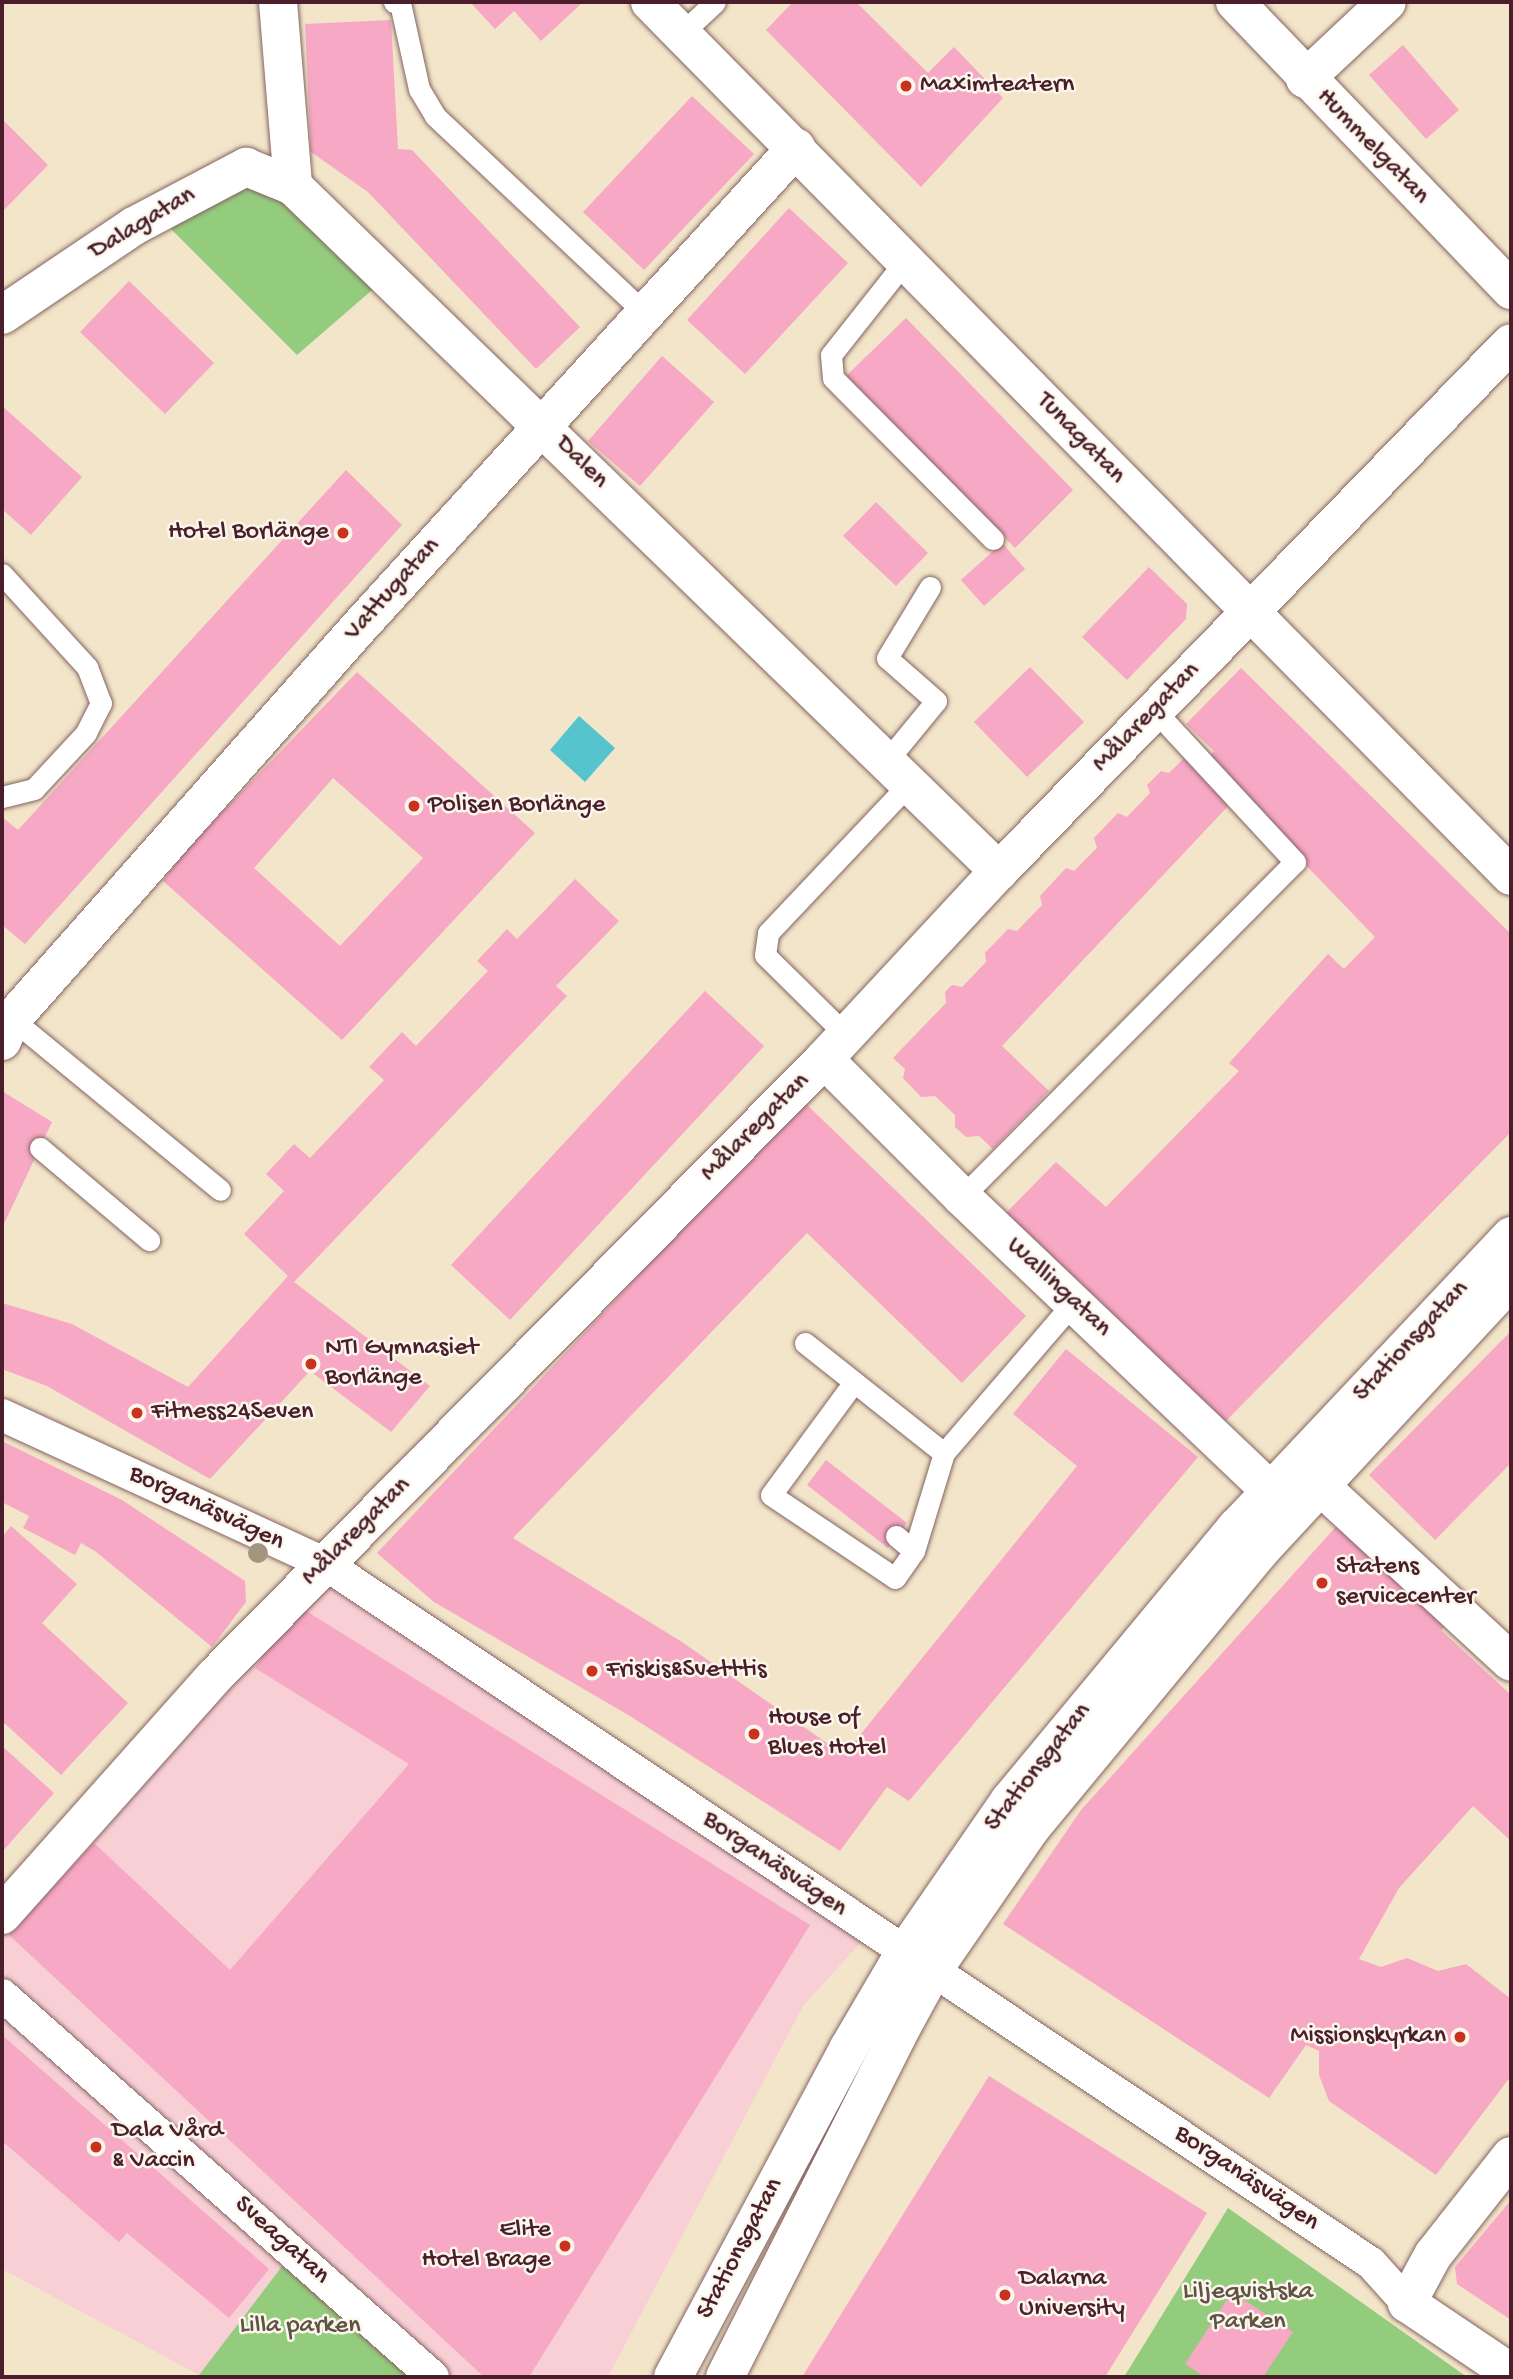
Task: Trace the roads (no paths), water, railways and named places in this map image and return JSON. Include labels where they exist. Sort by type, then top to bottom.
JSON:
[{"type":"street","points":[[283,2],[293,186]]},
{"type":"street","name":"Tunagatan","points":[[650,2],[1511,876]]},
{"type":"street","name":"Hummelgatan","points":[[1235,2],[1305,79],[1511,290]]},
{"type":"street","points":[[1305,79],[1387,2]]},
{"type":"street","name":"Vattugatan","points":[[5,1024],[796,148]]},
{"type":"street","name":"Dalagatan","points":[[2,315],[134,226],[246,167],[293,186]]},
{"type":"street","name":"Dalen","points":[[293,186],[999,871]]},
{"type":"street","name":"Målaregatan","points":[[2,1915],[214,1677],[835,1047],[999,871],[1511,343]]},
{"type":"street","name":"Wallingatan","points":[[835,1047],[962,1197],[1073,1303],[1296,1490],[1511,1662]]},
{"type":"street","name":"Stationsgatan","points":[[725,2377],[919,1961],[1010,1800],[1296,1490],[1511,1236]]},
{"type":"street","name":"Stationsgatan","points":[[1296,1490],[1511,1280]]},
{"type":"street","name":"Borganäsvägen","points":[[2,1415],[324,1563],[1371,2263],[1407,2303],[1511,2373]]},
{"type":"street","name":"Stationsgatan","points":[[673,2377],[848,2049],[919,1961]]},
{"type":"street","name":"Sveagatan","points":[[2,1995],[433,2377]]},
{"type":"street","points":[[1407,2303],[1433,2255],[1511,2156]]},
{"type":"lane","points":[[394,2],[400,3],[419,89],[435,116],[645,313]]},
{"type":"lane","points":[[682,33],[715,2]]},
{"type":"lane","points":[[906,260],[831,355],[833,378],[993,539]]},
{"type":"lane","points":[[2,574],[87,667],[101,704],[86,733],[34,789],[2,797]]},
{"type":"lane","points":[[835,1047],[765,955],[768,933],[897,774],[936,701],[887,658],[930,587]]},
{"type":"lane","points":[[962,1197],[1295,862],[1155,711]]},
{"type":"lane","points":[[5,1024],[220,1190]]},
{"type":"lane","points":[[40,1148],[149,1240]]},
{"type":"lane","points":[[853,1382],[771,1495],[895,1578],[914,1551],[944,1453],[1073,1303]]},
{"type":"lane","points":[[805,1343],[944,1453]]},
{"type":"lane","points":[[897,1536],[914,1551]]},
{"type":"water","points":[[579,716],[615,748],[585,782],[550,750]]},
{"type":"place","name":"Maximteatern","points":[[906,86]]},
{"type":"place","name":"Hotel Borlänge","points":[[343,533]]},
{"type":"place","name":"Polisen Borlänge","points":[[414,806]]},
{"type":"place","name":"NTI Gymnasiet Borlänge","points":[[311,1364]]},
{"type":"place","name":"Fitness24Seven","points":[[137,1413]]},
{"type":"place","name":"Statens servicecenter","points":[[1322,1583]]},
{"type":"place","name":"Friskis&Svetttis","points":[[592,1671]]},
{"type":"place","name":"House of Blues Hotel","points":[[754,1734]]},
{"type":"place","name":"Missionskyrkan","points":[[1460,2037]]},
{"type":"place","name":"Dala Vård & Vaccin","points":[[96,2147]]},
{"type":"place","name":"Elite Hotel Brage","points":[[565,2246]]},
{"type":"place","name":"Dalarna University","points":[[1005,2295]]},
{"type":"park label","name":"Liljeqvistska Parken","points":[[1248,2308]]},
{"type":"park label","name":"Lilla parken","points":[[300,2327]]}]
